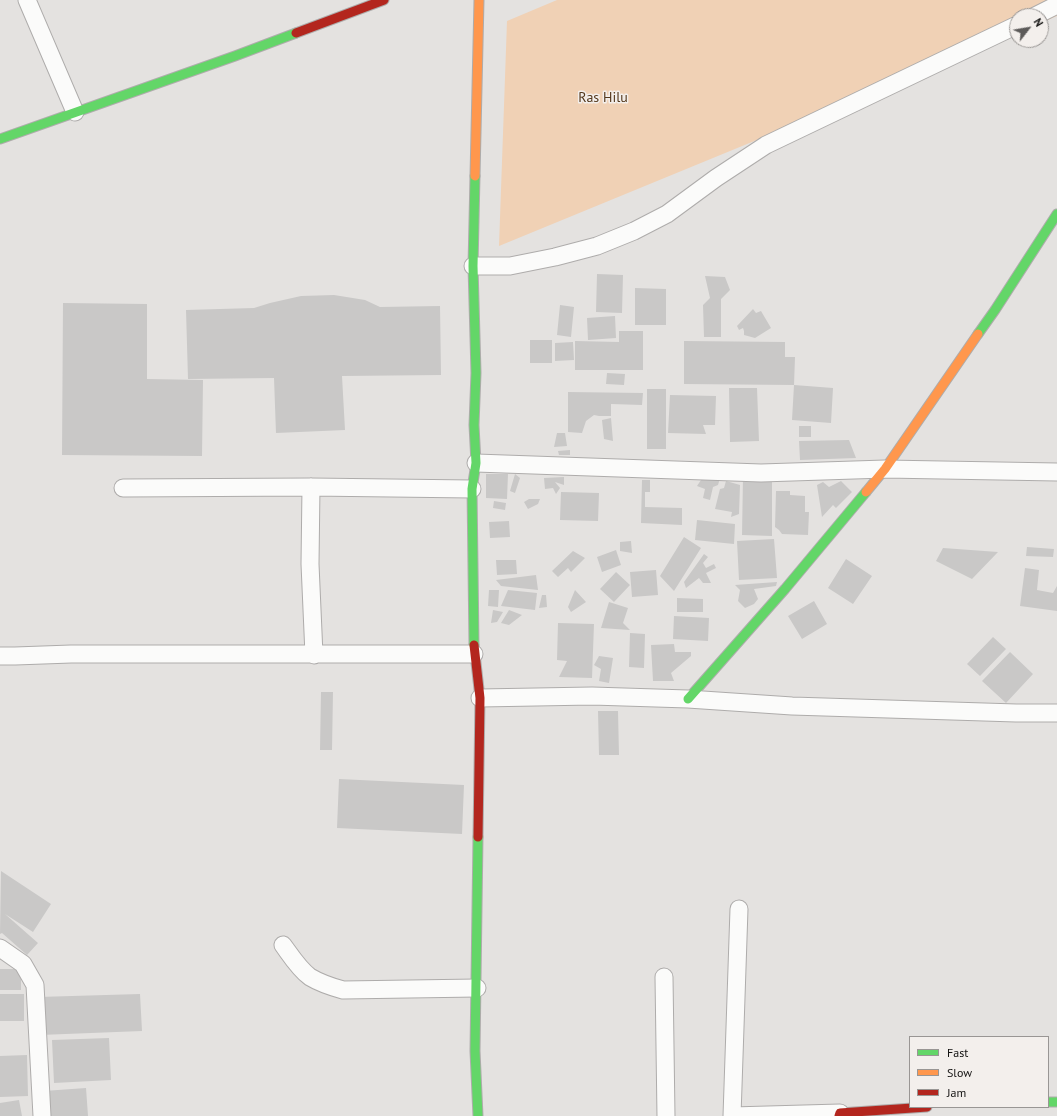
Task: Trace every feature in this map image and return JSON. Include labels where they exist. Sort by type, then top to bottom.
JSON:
[{"type":"street","points":[[27,0],[74,112]]},
{"type":"street","points":[[0,139],[235,56],[384,0]]},
{"type":"street","points":[[478,1116],[475,1050],[480,698],[474,654],[472,489],[476,463],[474,425],[476,373],[473,266],[479,0]]},
{"type":"street","points":[[473,266],[510,266],[555,257],[597,246],[634,231],[667,214],[716,178],[766,145],[1009,29]]},
{"type":"street","points":[[688,699],[785,589],[884,469],[924,414],[995,310],[1057,214]]},
{"type":"street","points":[[476,463],[761,473],[884,469],[1057,472]]},
{"type":"street","points":[[123,488],[311,487],[472,489]]},
{"type":"street","points":[[311,487],[310,564],[314,655]]},
{"type":"street","points":[[0,665],[7,656],[71,654],[474,654]]},
{"type":"street","points":[[480,698],[592,696],[688,699],[800,706],[1057,713]]},
{"type":"street","points":[[739,909],[732,1116],[839,1115],[916,1108]]},
{"type":"street","points":[[284,945],[296,962],[310,976],[326,985],[343,990],[477,988]]},
{"type":"street","points":[[0,948],[23,964],[35,985],[42,1116]]},
{"type":"street","points":[[664,976],[666,1116]]},
{"type":"green space","name":"Ras Hilu","points":[[557,0],[1057,0],[1057,16],[1049,20],[1049,8],[1009,8],[1009,36],[499,246],[507,21]]},
{"type":"building","points":[[597,274],[623,275],[622,313],[596,312]]},
{"type":"building","points":[[705,276],[725,277],[730,290],[721,299],[721,337],[704,337],[703,305],[710,298]]},
{"type":"building","points":[[635,288],[666,289],[666,325],[635,325]]},
{"type":"building","points":[[334,295],[365,300],[380,307],[440,306],[441,375],[342,376],[345,430],[276,433],[274,378],[188,379],[186,310],[254,308],[301,296]]},
{"type":"building","points":[[63,303],[147,304],[147,379],[203,380],[202,456],[62,455]]},
{"type":"building","points":[[560,305],[574,307],[571,337],[557,335]]},
{"type":"building","points":[[753,309],[756,313],[761,311],[771,328],[755,338],[744,335],[743,328],[739,330],[737,326]]},
{"type":"building","points":[[615,316],[616,338],[588,340],[587,318]]},
{"type":"building","points":[[619,331],[643,331],[643,370],[575,370],[575,341],[619,342]]},
{"type":"building","points":[[530,340],[552,340],[552,363],[530,363]]},
{"type":"building","points":[[684,341],[785,342],[785,357],[795,357],[794,385],[684,384]]},
{"type":"building","points":[[573,342],[574,360],[555,361],[555,343]]},
{"type":"building","points":[[607,373],[625,374],[624,385],[606,384]]},
{"type":"building","points":[[794,385],[833,388],[831,423],[792,420]]},
{"type":"building","points":[[729,388],[757,388],[759,441],[730,442]]},
{"type":"building","points":[[647,389],[666,389],[666,449],[647,449]]},
{"type":"building","points":[[568,392],[643,393],[642,405],[611,404],[611,416],[594,415],[586,421],[582,433],[568,432]]},
{"type":"building","points":[[670,395],[716,396],[715,425],[703,425],[706,434],[668,433]]},
{"type":"building","points":[[611,418],[613,441],[604,439],[602,420]]},
{"type":"building","points":[[799,426],[811,426],[811,437],[799,437]]},
{"type":"building","points":[[557,433],[565,433],[567,446],[554,447]]},
{"type":"building","points":[[849,440],[856,458],[800,460],[799,441]]},
{"type":"building","points":[[570,450],[570,455],[559,455],[558,451]]},
{"type":"building","points":[[486,474],[508,474],[507,499],[486,498]]},
{"type":"building","points":[[515,474],[520,478],[515,493],[510,491]]},
{"type":"building","points":[[564,477],[564,485],[555,482],[560,488],[556,494],[553,488],[545,489],[544,478]]},
{"type":"building","points":[[703,477],[720,478],[718,485],[713,487],[710,500],[703,498],[705,489],[697,486]]},
{"type":"building","points":[[743,477],[772,478],[772,536],[742,535]]},
{"type":"building","points":[[642,480],[650,480],[650,492],[645,492],[645,507],[682,508],[682,525],[641,523]]},
{"type":"building","points":[[726,481],[740,485],[739,514],[731,517],[732,512],[715,509],[720,489],[724,488]]},
{"type":"building","points":[[841,481],[852,492],[836,508],[833,505],[822,517],[817,485],[823,482],[829,487]]},
{"type":"building","points":[[776,491],[790,491],[790,495],[805,496],[805,512],[809,512],[808,535],[782,534],[775,527]]},
{"type":"building","points":[[561,492],[599,493],[598,521],[560,520]]},
{"type":"building","points":[[529,499],[540,499],[538,504],[528,509],[524,502]]},
{"type":"building","points":[[494,501],[506,503],[505,510],[493,508]]},
{"type":"building","points":[[697,520],[735,524],[734,544],[695,540]]},
{"type":"building","points":[[509,521],[510,537],[490,538],[489,522]]},
{"type":"building","points":[[684,537],[701,548],[674,591],[660,576]]},
{"type":"building","points":[[774,539],[777,578],[739,580],[737,541]]},
{"type":"building","points":[[631,541],[632,553],[620,551],[620,542]]},
{"type":"building","points":[[1027,547],[1054,549],[1053,557],[1026,556]]},
{"type":"building","points":[[943,548],[998,552],[972,579],[936,561]]},
{"type":"building","points":[[616,550],[621,565],[602,572],[597,557]]},
{"type":"building","points":[[573,551],[585,558],[571,572],[568,568],[558,577],[552,571]]},
{"type":"building","points":[[704,554],[708,557],[703,563],[706,568],[714,564],[716,568],[706,573],[711,583],[703,583],[699,578],[686,588],[684,582]]},
{"type":"building","points":[[846,559],[872,576],[853,604],[828,588]]},
{"type":"building","points":[[496,560],[516,560],[517,574],[497,575]]},
{"type":"building","points":[[1025,568],[1039,570],[1037,590],[1053,593],[1057,586],[1057,611],[1020,606]]},
{"type":"building","points":[[656,570],[658,595],[632,597],[630,572]]},
{"type":"building","points":[[616,572],[630,585],[614,602],[600,589]]},
{"type":"building","points":[[536,575],[538,590],[501,586],[496,580]]},
{"type":"building","points":[[777,582],[776,586],[754,589],[758,599],[754,604],[745,608],[738,601],[740,590],[735,585]]},
{"type":"building","points":[[489,590],[499,590],[498,607],[488,606]]},
{"type":"building","points":[[508,590],[537,593],[535,610],[501,606]]},
{"type":"building","points":[[575,590],[586,602],[571,612],[568,607]]},
{"type":"building","points":[[542,595],[546,595],[547,607],[539,608]]},
{"type":"building","points":[[677,598],[703,599],[703,612],[677,612]]},
{"type":"building","points":[[814,601],[827,624],[802,639],[788,616]]},
{"type":"building","points":[[609,602],[628,608],[623,623],[630,630],[601,628]]},
{"type":"building","points":[[493,610],[503,612],[497,622],[491,623]]},
{"type":"building","points":[[509,610],[522,615],[509,625],[501,623]]},
{"type":"building","points":[[674,616],[709,618],[708,641],[673,639]]},
{"type":"building","points":[[558,623],[594,624],[592,678],[559,677],[567,661],[557,660]]},
{"type":"building","points":[[630,633],[645,634],[644,668],[629,667]]},
{"type":"building","points":[[993,637],[1006,649],[980,676],[967,664]]},
{"type":"building","points":[[674,644],[675,652],[691,652],[691,656],[671,673],[674,681],[653,681],[651,645]]},
{"type":"building","points":[[1010,652],[1033,674],[1006,703],[982,681]]},
{"type":"building","points":[[599,656],[613,658],[609,683],[599,681],[601,669],[594,665]]},
{"type":"building","points":[[321,692],[333,692],[332,750],[320,750]]},
{"type":"building","points":[[598,711],[618,711],[619,755],[599,755]]},
{"type":"building","points":[[339,779],[464,785],[462,834],[337,828]]},
{"type":"building","points":[[1,871],[51,904],[33,932],[5,914],[38,943],[27,955],[2,933],[0,934]]},
{"type":"building","points":[[0,969],[21,969],[21,990],[0,990]]},
{"type":"building","points":[[0,994],[24,994],[24,1021],[0,1021]]},
{"type":"building","points":[[140,994],[142,1031],[40,1035],[38,997]]},
{"type":"building","points":[[109,1038],[111,1080],[54,1083],[52,1040]]},
{"type":"building","points":[[27,1055],[28,1096],[0,1097],[0,1056]]},
{"type":"building","points":[[86,1088],[88,1116],[45,1116],[44,1091]]},
{"type":"building","points":[[19,1100],[22,1116],[0,1116],[0,1103]]},
{"type":"traffic: fast","points":[[0,139],[296,33]]},
{"type":"traffic: fast","points":[[474,645],[472,489],[476,463],[474,425],[476,373],[473,266],[475,176]]},
{"type":"traffic: fast","points":[[978,334],[1057,214]]},
{"type":"traffic: fast","points":[[688,699],[785,589],[866,492]]},
{"type":"traffic: fast","points":[[478,837],[475,1051],[478,1116]]},
{"type":"traffic: fast","points":[[1049,1102],[1057,1102]]},
{"type":"traffic: slow","points":[[475,176],[479,0]]},
{"type":"traffic: slow","points":[[866,492],[885,469],[978,334]]},
{"type":"traffic: jam","points":[[296,33],[384,0]]},
{"type":"traffic: jam","points":[[474,645],[480,698],[478,837]]},
{"type":"traffic: jam","points":[[839,1116],[840,1113],[912,1108]]}]
